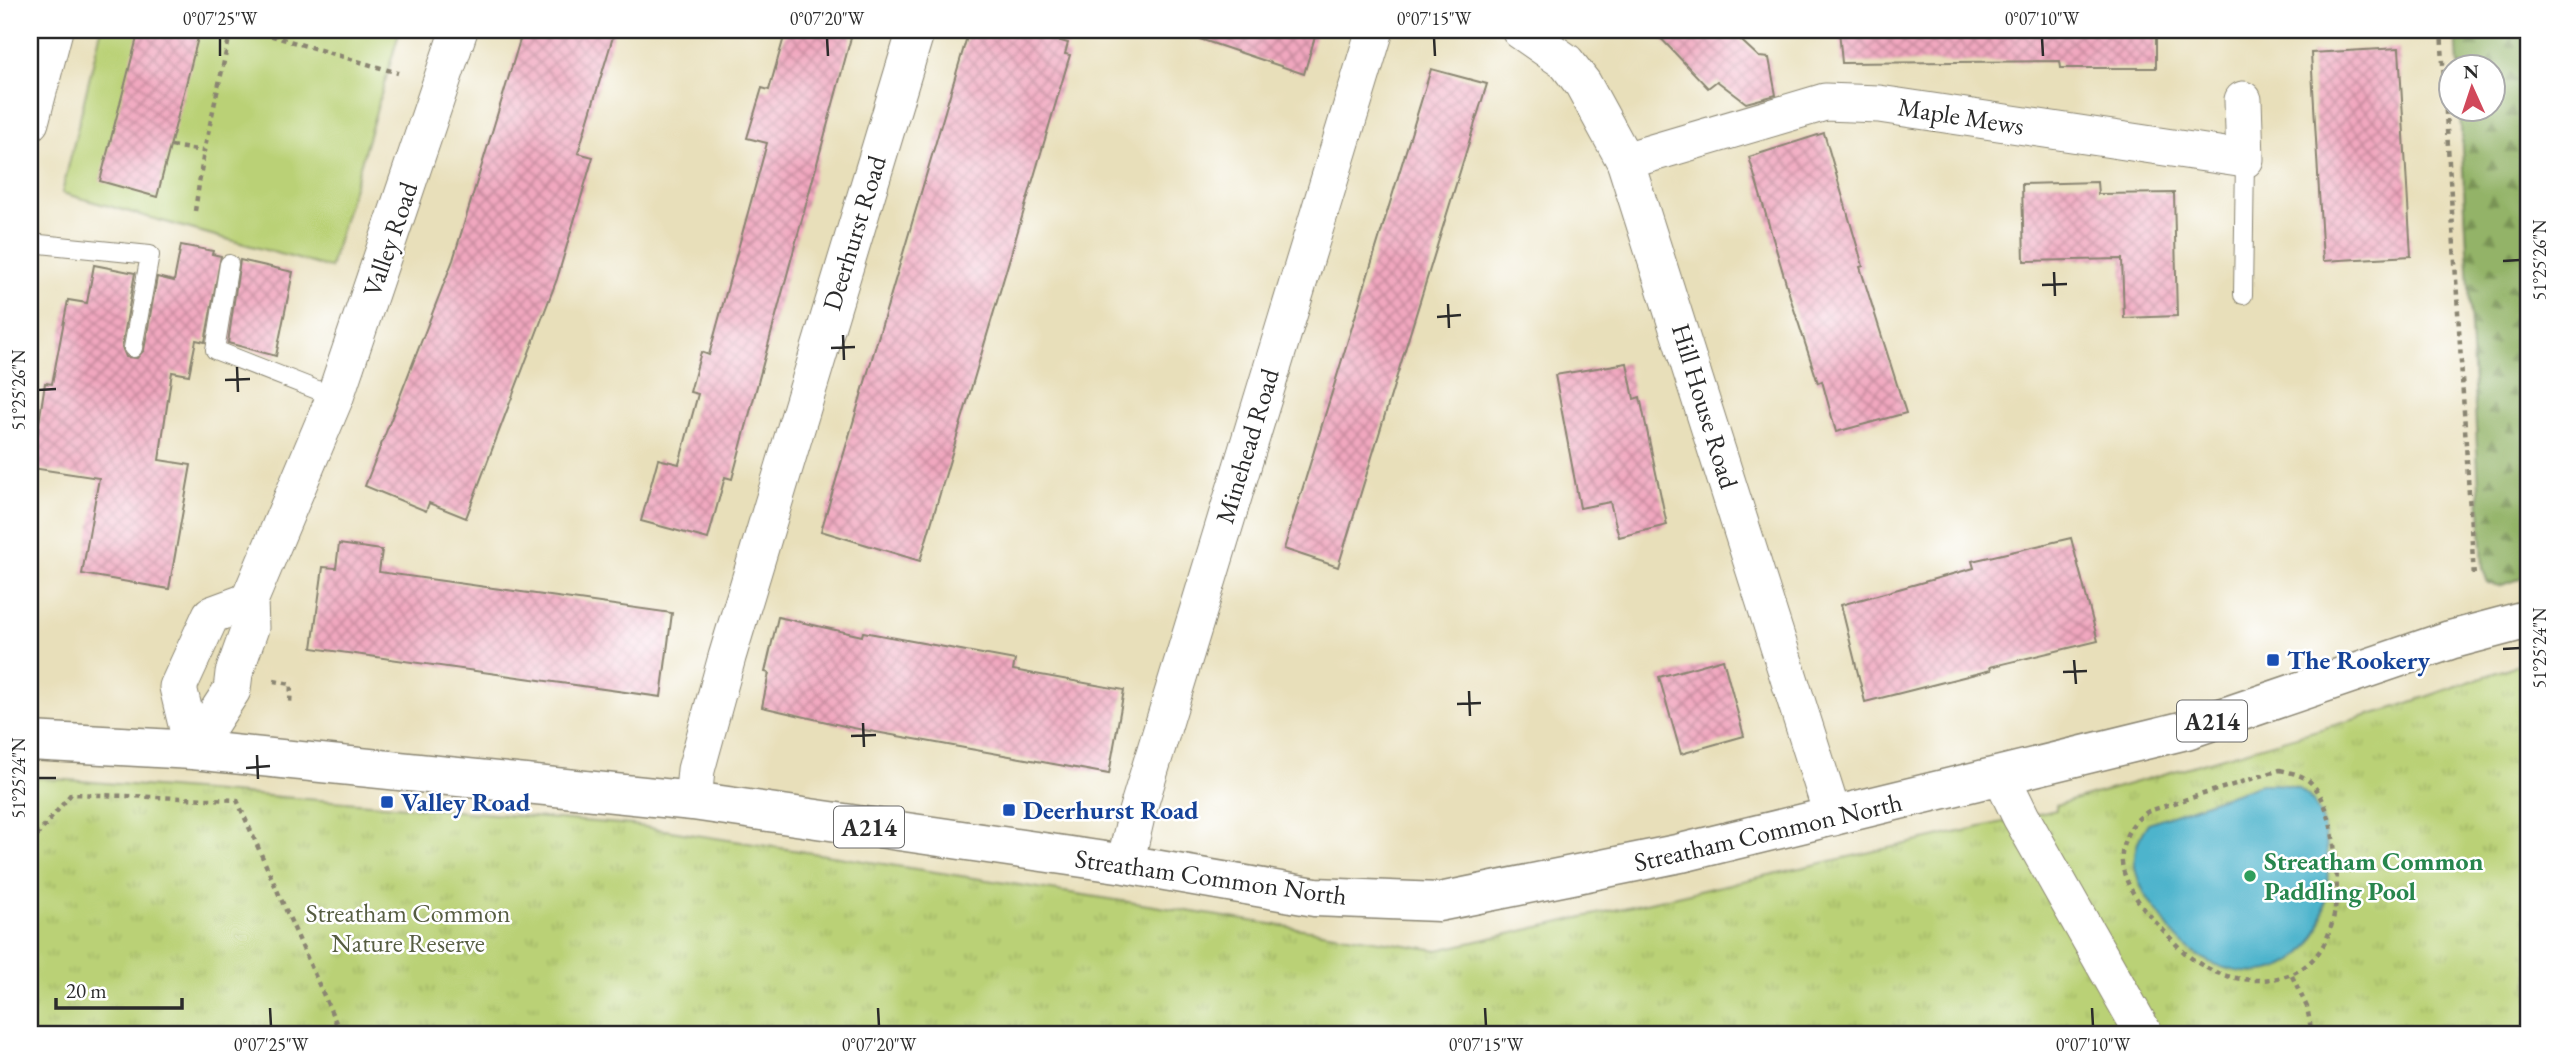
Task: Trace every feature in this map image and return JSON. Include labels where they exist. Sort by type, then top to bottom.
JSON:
[{"type":"main road","name":"Streatham Common North","points":[[30,741],[194,750],[693,801],[1125,864],[1315,897],[1439,902],[1681,853],[2186,730],[2450,640],[2529,619]]},
{"type":"street","points":[[30,122],[54,30]]},
{"type":"street","name":"Valley Road","points":[[194,750],[232,690],[234,673],[250,628],[249,601],[335,397],[459,30]]},
{"type":"street","name":"Deerhurst Road","points":[[693,801],[698,762],[727,657],[916,30]]},
{"type":"street","name":"Minehead Road","points":[[1125,864],[1136,812],[1375,30]]},
{"type":"street","name":"Hill House Road","points":[[1520,30],[1566,62],[1583,84],[1625,161],[1654,244],[1833,817]]},
{"type":"street","points":[[2243,100],[2245,159]]},
{"type":"street","name":"Maple Mews","points":[[1625,161],[1825,102],[1879,104],[2245,159]]},
{"type":"street","points":[[194,750],[178,687],[211,615],[249,601]]},
{"type":"street","points":[[2001,776],[2021,817],[2144,1034]]},
{"type":"lane","points":[[2243,295],[2245,159]]},
{"type":"lane","points":[[30,243],[150,255],[133,348]]},
{"type":"lane","points":[[229,264],[215,350],[335,397]]},
{"type":"path","points":[[195,211],[204,151],[231,30]]},
{"type":"path","points":[[252,30],[398,73]]},
{"type":"path","points":[[275,37],[276,30]]},
{"type":"path","points":[[2441,30],[2474,577]]},
{"type":"path","points":[[171,146],[204,151]]},
{"type":"path","points":[[270,680],[292,684],[290,704]]},
{"type":"path","points":[[2280,770],[2301,776],[2314,785],[2332,830],[2337,865],[2336,909],[2330,932],[2318,952],[2292,976],[2235,979],[2198,964],[2184,953],[2134,895],[2123,870],[2123,845],[2137,818],[2149,811],[2280,770]]},
{"type":"path","points":[[30,845],[71,794],[237,800],[341,1034]]},
{"type":"path","points":[[2292,976],[2307,1007],[2312,1034]]},
{"type":"green space","points":[[101,30],[400,30],[330,268],[62,193]]},
{"type":"green space","points":[[2456,30],[2529,30],[2529,576],[2499,586],[2488,583],[2483,569],[2461,122],[2506,122],[2506,52],[2457,52]]},
{"type":"green space","name":"Streatham Common Nature Reserve","points":[[2529,661],[2529,1034],[30,1034],[30,777],[632,825],[1438,950],[2056,810],[2056,805],[2394,708]]},
{"type":"water","name":"Streatham Common Paddling Pool","points":[[2261,784],[2293,787],[2302,791],[2313,802],[2320,817],[2328,858],[2326,900],[2317,932],[2306,950],[2292,962],[2258,972],[2239,971],[2220,967],[2202,958],[2178,939],[2142,888],[2135,867],[2135,856],[2141,834],[2148,823]]},
{"type":"building","points":[[139,30],[200,30],[157,197],[100,181]]},
{"type":"building","points":[[523,30],[615,30],[578,153],[593,157],[557,279],[466,518],[429,503],[426,511],[365,486],[453,260]]},
{"type":"building","points":[[786,30],[853,30],[732,479],[725,477],[708,539],[641,521],[658,459],[679,464],[698,394],[690,392],[701,352],[709,355],[767,143],[747,138],[762,88],[769,90]]},
{"type":"building","points":[[969,30],[1021,30],[1068,43],[1065,54],[1070,55],[920,561],[821,531]]},
{"type":"building","points":[[1192,30],[1317,30],[1304,74],[1191,36]]},
{"type":"building","points":[[1653,30],[1730,30],[1759,57],[1769,58],[1776,95],[1746,103],[1717,81],[1708,88]]},
{"type":"building","points":[[1839,30],[2156,30],[2156,68],[2061,68],[2060,61],[1842,63]]},
{"type":"building","points":[[2399,48],[2411,256],[2323,261],[2311,53]]},
{"type":"building","points":[[1431,69],[1487,84],[1338,567],[1284,549]]},
{"type":"building","points":[[1824,133],[1863,266],[1860,267],[1906,413],[1836,432],[1822,381],[1818,383],[1791,300],[1749,157]]},
{"type":"building","points":[[2097,182],[2098,194],[2174,193],[2177,316],[2124,318],[2122,259],[2024,261],[2022,184]]},
{"type":"building","points":[[181,245],[213,251],[212,254],[221,256],[205,342],[196,340],[189,375],[172,372],[159,460],[191,465],[169,589],[82,574],[99,478],[32,468],[45,383],[52,384],[68,300],[87,303],[94,265],[135,273],[122,347],[126,357],[137,358],[144,350],[157,277],[174,281]]},
{"type":"building","points":[[240,260],[293,272],[276,356],[228,343]]},
{"type":"building","points":[[1627,363],[1634,399],[1640,397],[1667,525],[1619,537],[1610,502],[1580,508],[1555,375]]},
{"type":"building","points":[[2071,538],[2098,641],[1990,667],[1991,670],[1865,702],[1841,605],[1974,568],[1972,561]]},
{"type":"building","points":[[339,544],[382,550],[379,572],[672,613],[661,697],[312,648],[323,567],[336,568]]},
{"type":"building","points":[[778,617],[862,636],[863,632],[1015,660],[1013,670],[1124,690],[1109,774],[853,728],[762,707],[769,673],[765,672]]},
{"type":"building","points":[[1723,659],[1744,736],[1681,754],[1659,677]]},
{"type":"place","name":"The Rookery","points":[[2273,660]]},
{"type":"place","name":"Valley Road","points":[[387,802]]},
{"type":"place","name":"Deerhurst Road","points":[[1009,810]]},
{"type":"place","name":"Streatham Common Paddling Pool","points":[[2250,876]]}]
